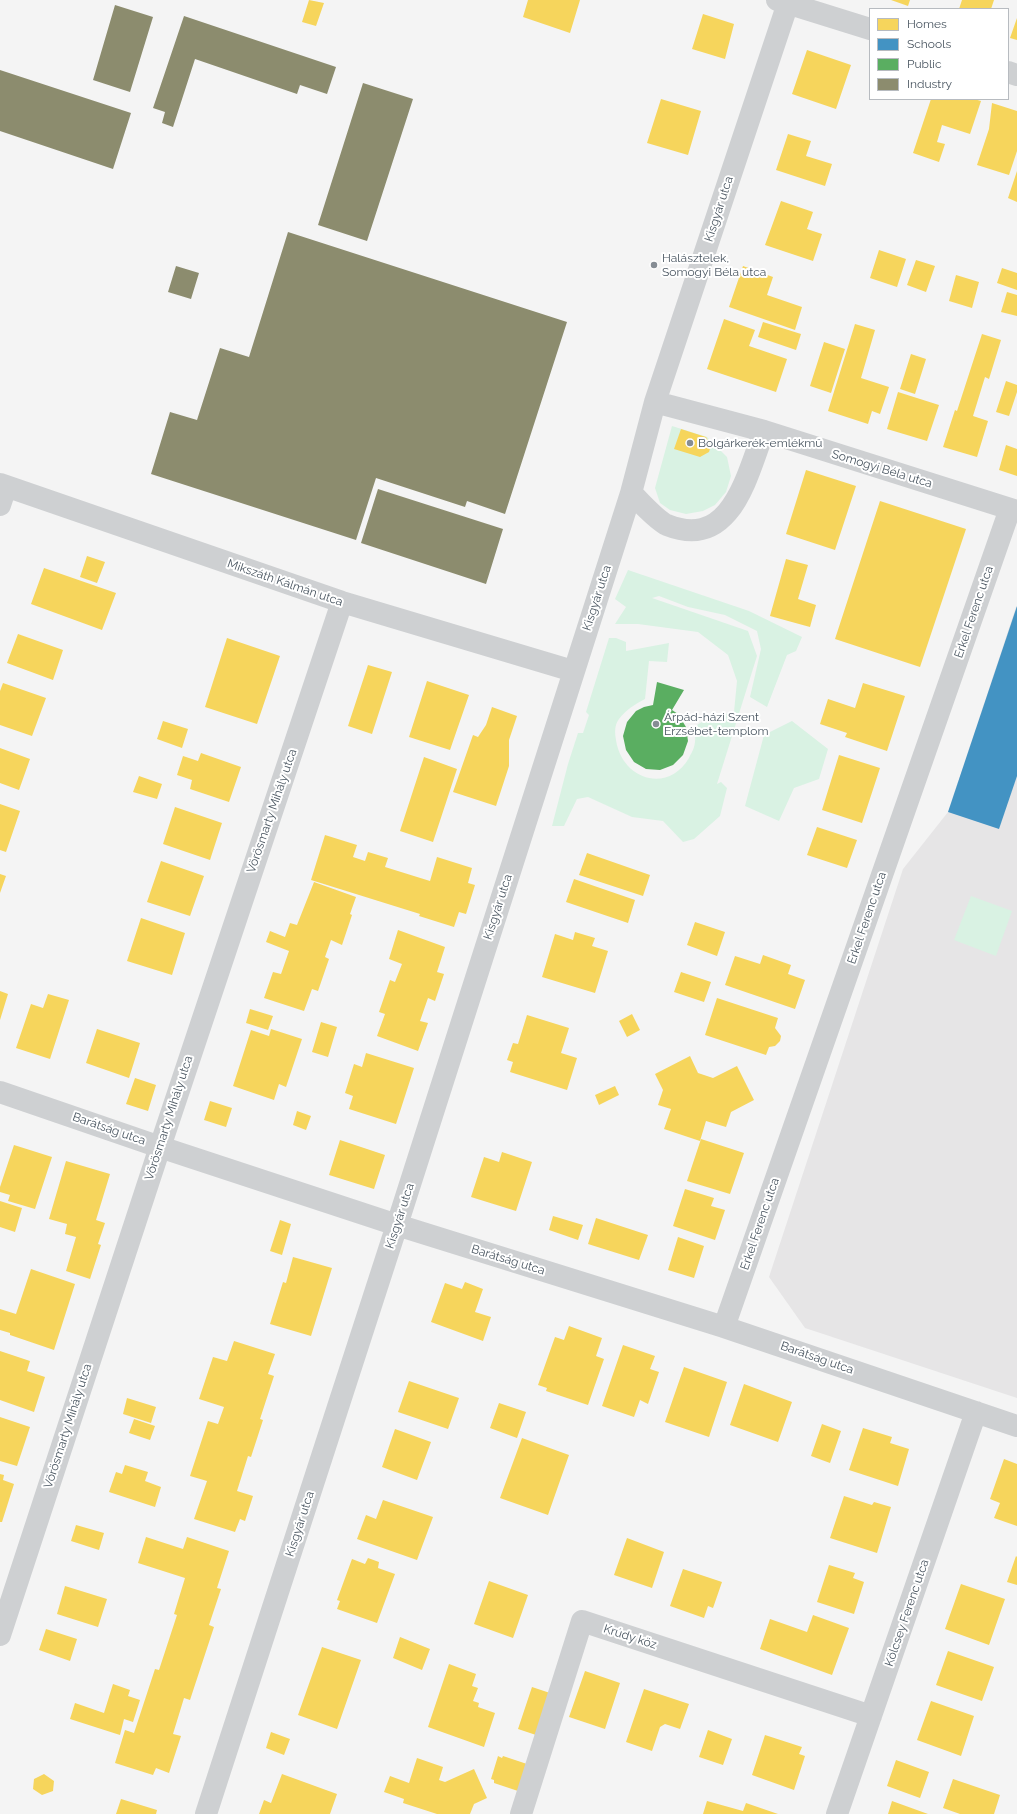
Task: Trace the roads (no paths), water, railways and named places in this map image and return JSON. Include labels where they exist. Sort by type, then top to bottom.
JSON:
[{"type":"street","points":[[784,1],[869,29]]},
{"type":"street","name":"Kisgyár utca","points":[[206,1814],[397,1225],[630,493],[655,402],[784,1]]},
{"type":"street","name":"Somogyi Béla utca","points":[[655,402],[764,431],[1013,510]]},
{"type":"street","points":[[630,493],[666,525],[693,530],[704,528],[725,517],[735,504],[764,431]]},
{"type":"street","name":"Mikszáth Kálmán utca","points":[[2,492],[342,602],[573,671]]},
{"type":"street","name":"Erkel Ferenc utca","points":[[724,1327],[1013,510]]},
{"type":"street","name":"Vörösmarty Mihály utca","points":[[0,1635],[160,1147],[342,602]]},
{"type":"street","name":"Barátság utca","points":[[0,1092],[160,1147],[397,1225],[724,1327],[1017,1426]]},
{"type":"street","name":"Kölcsey Ferenc utca","points":[[837,1814],[976,1412]]},
{"type":"street","name":"Krúdy köz","points":[[521,1814],[582,1621],[871,1716]]},
{"type":"place","name":"Halásztelek, Somogyi Béla utca","points":[[654,265]]},
{"type":"place","name":"Bolgárkerék-emlékmű","points":[[690,443]]},
{"type":"place","name":"Árpád-házi Szent Erzsébet-templom","points":[[656,724]]}]
